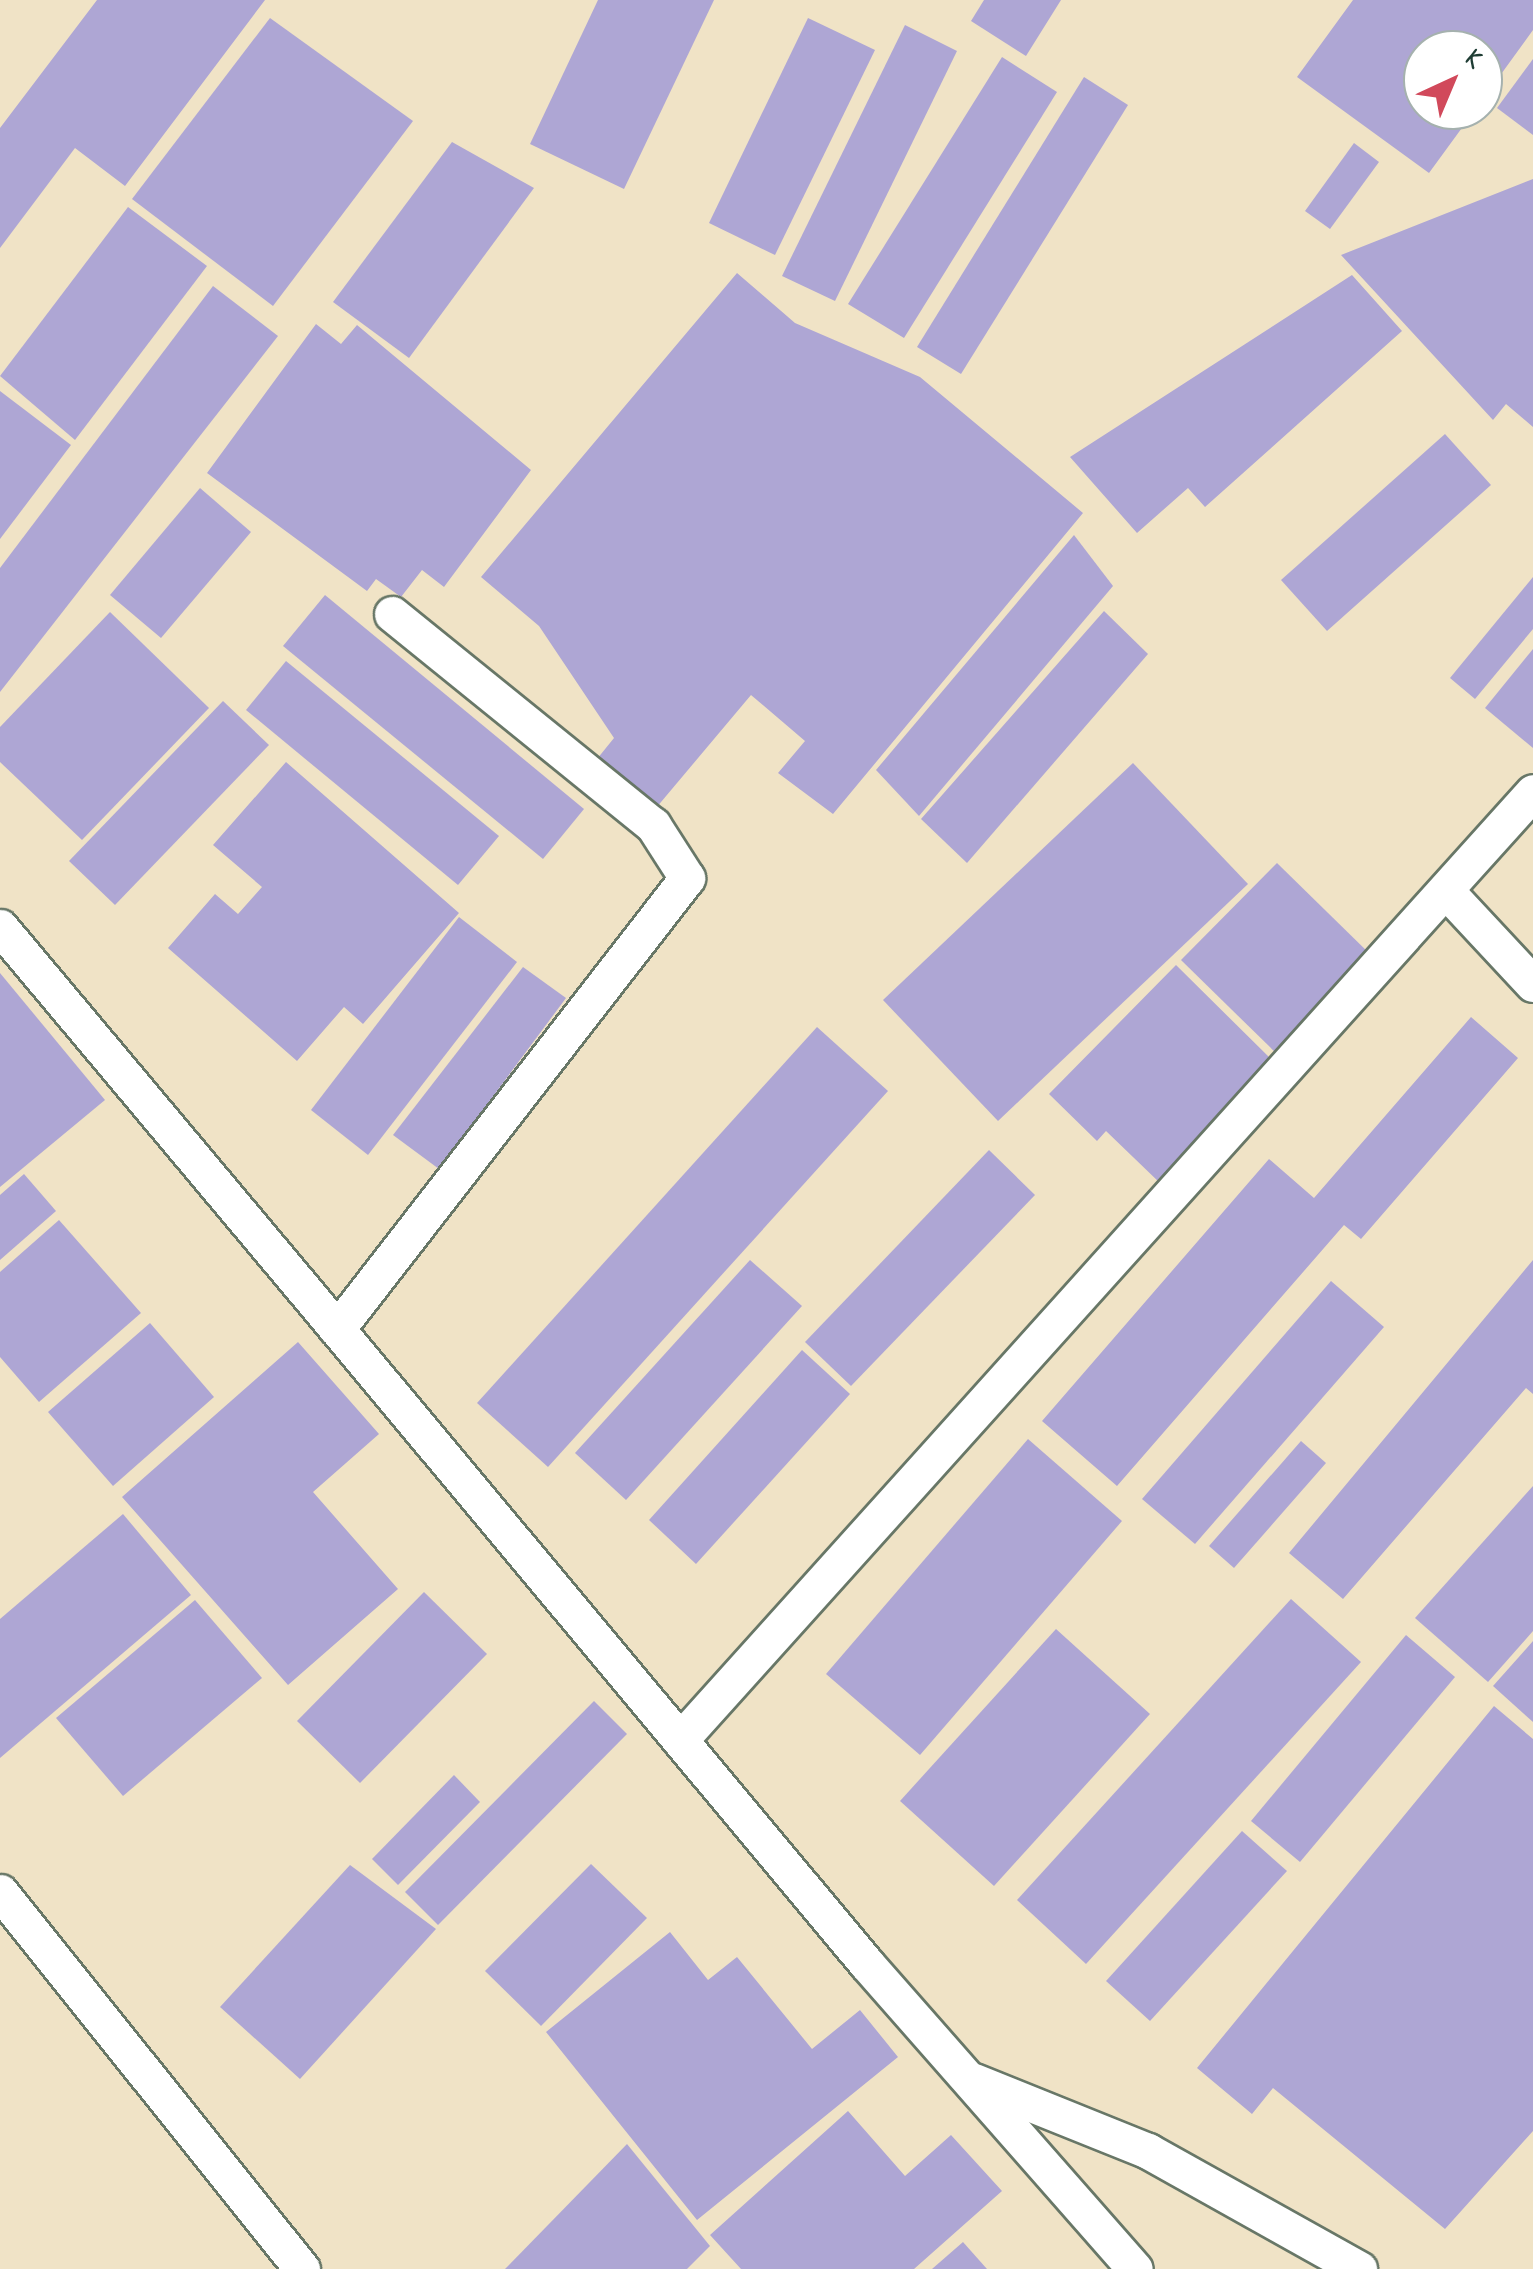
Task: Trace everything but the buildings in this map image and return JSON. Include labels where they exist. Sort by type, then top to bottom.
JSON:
[{"type":"street","points":[[336,1329],[688,878],[653,825],[392,614]]},
{"type":"street","points":[[680,1740],[1449,894],[1533,792]]},
{"type":"street","points":[[1449,894],[1533,984]]},
{"type":"street","points":[[0,927],[680,1740],[964,2076],[1134,2269]]},
{"type":"street","points":[[0,1892],[302,2269]]},
{"type":"street","points":[[964,2076],[1148,2151],[1359,2269]]}]
